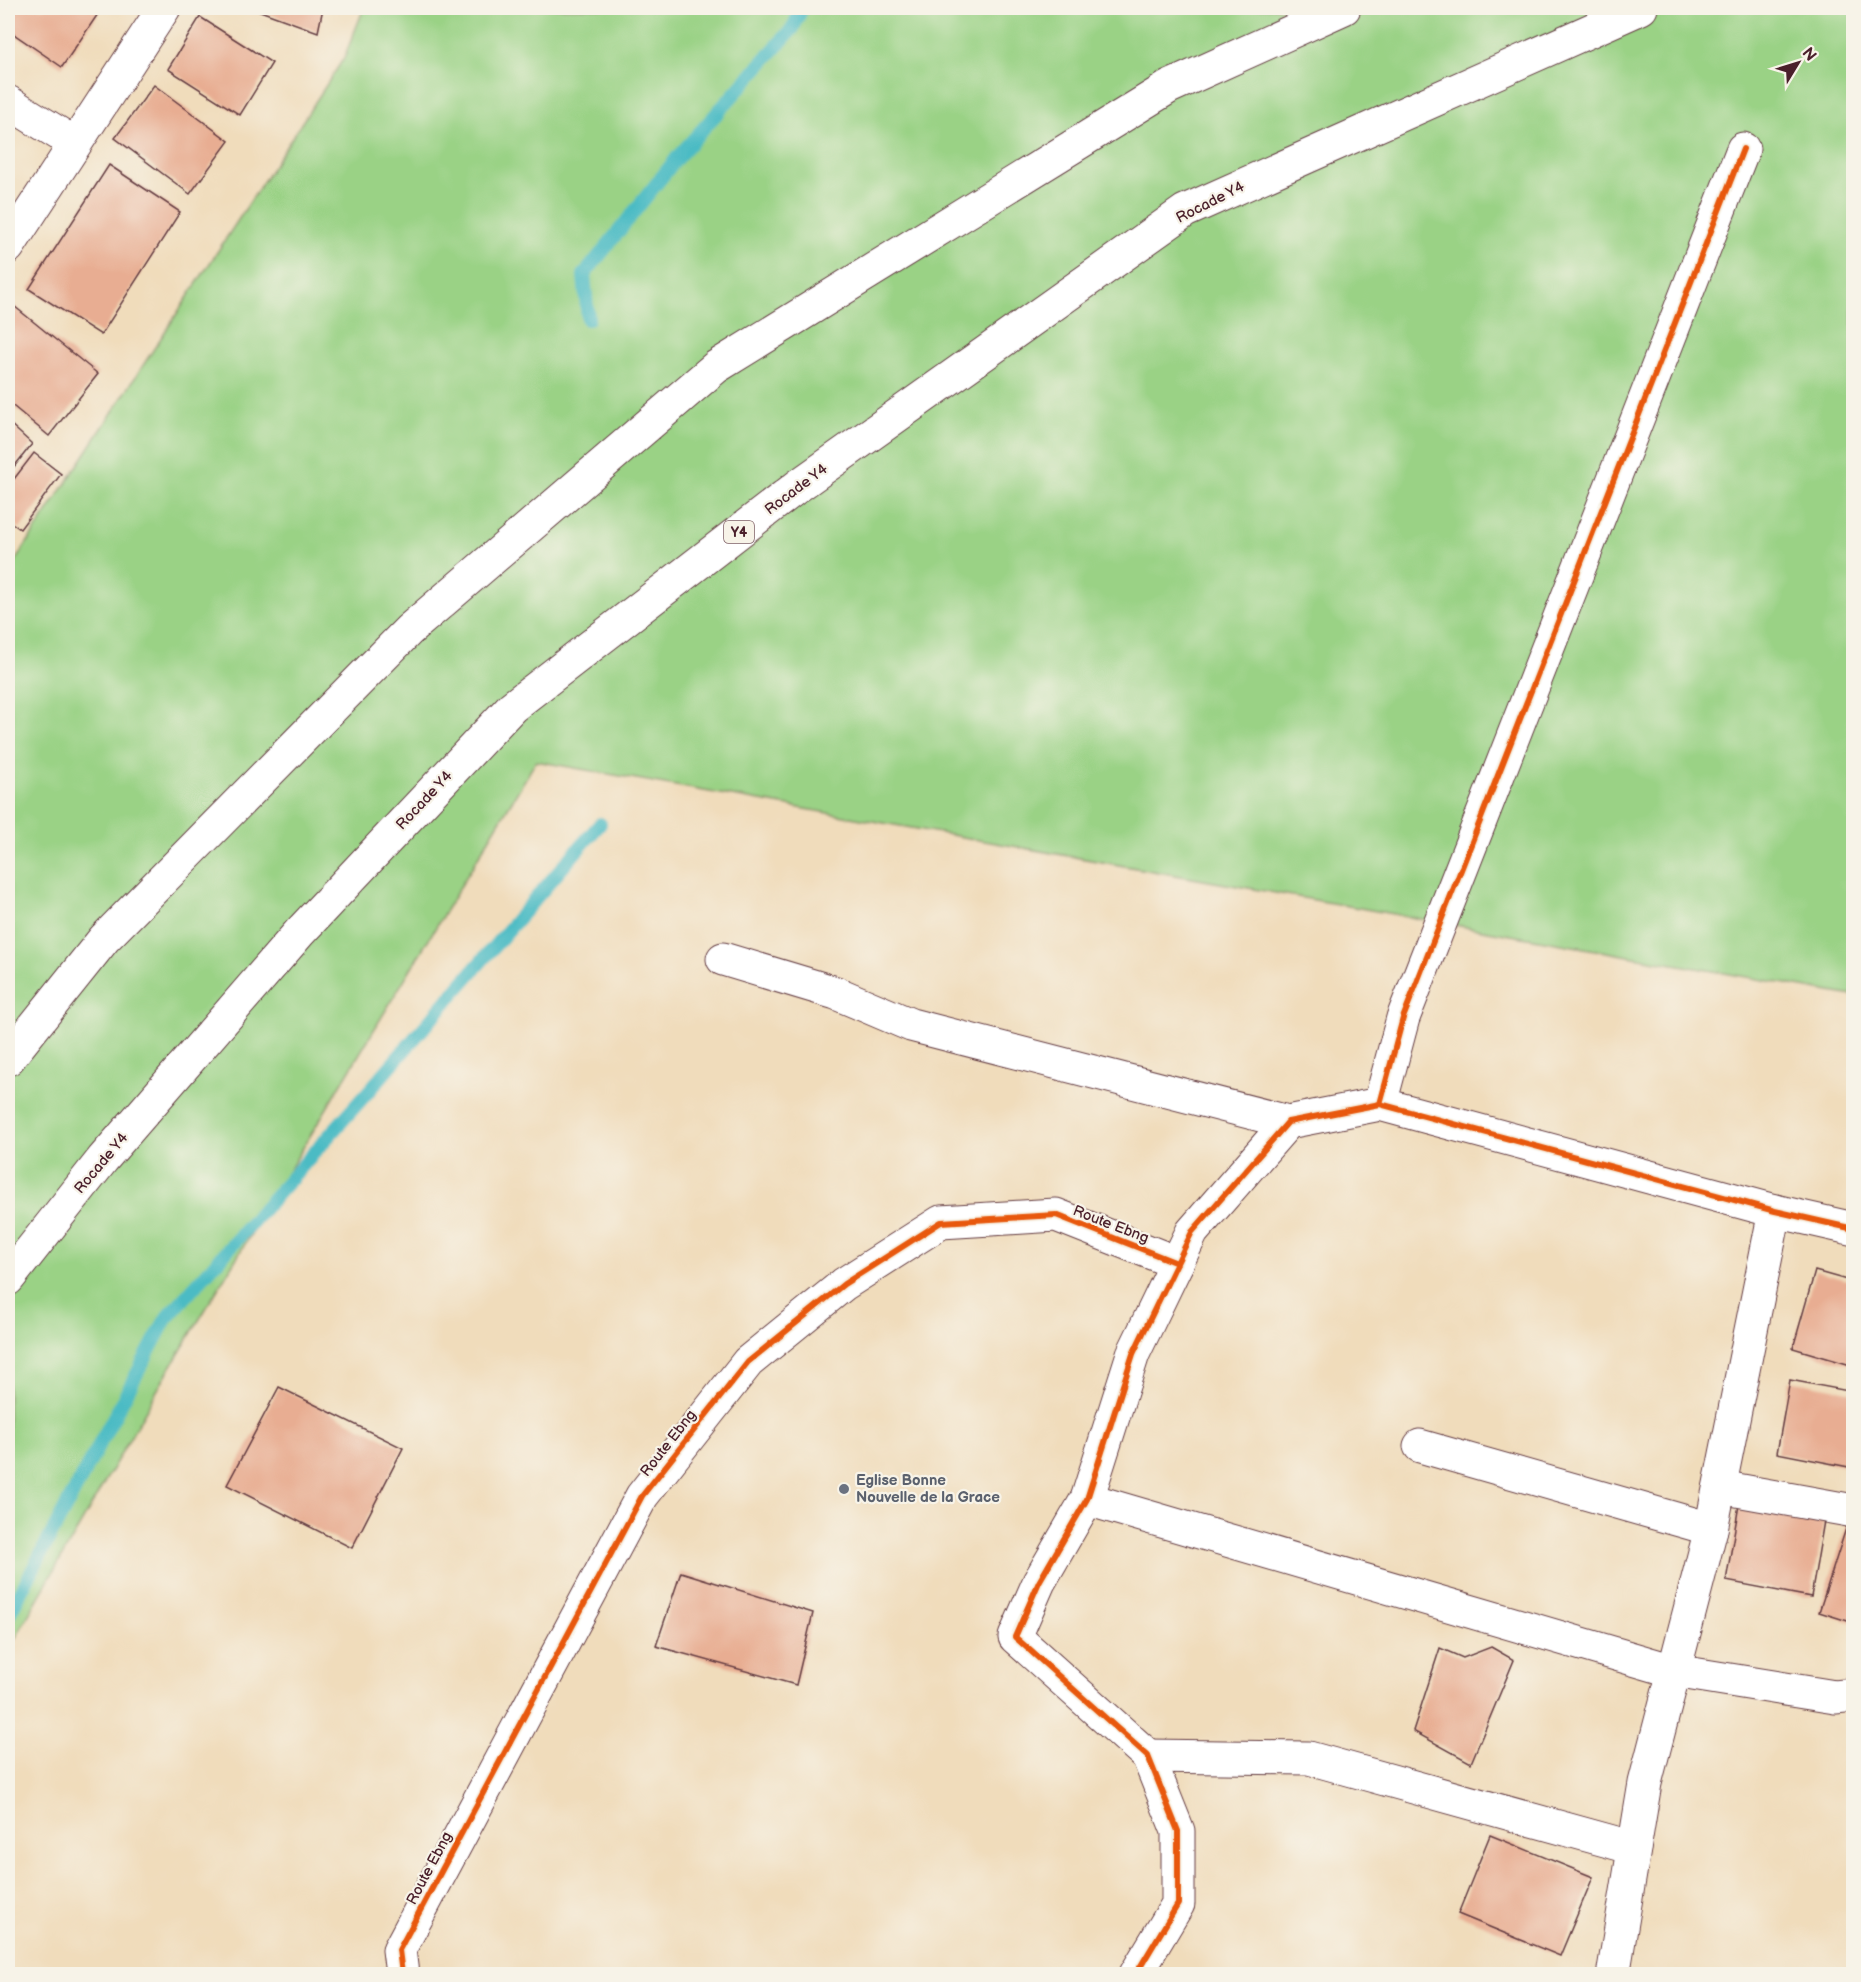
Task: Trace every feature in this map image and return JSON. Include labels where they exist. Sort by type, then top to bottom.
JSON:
[{"type":"main road","points":[[8,247],[164,8]]},
{"type":"main road","points":[[8,1059],[104,939],[409,630],[716,367],[1169,87],[1344,8]]},
{"type":"main road","name":"Rocade Y4","points":[[8,1279],[103,1159],[291,942],[512,707],[798,486],[1185,211],[1641,8]]},
{"type":"main road","points":[[8,102],[74,143]]},
{"type":"main road","points":[[1380,1104],[1403,1018],[1743,149]]},
{"type":"main road","points":[[723,959],[836,993],[911,1025],[1288,1122],[1380,1104],[1775,1211],[1854,1230]]},
{"type":"main road","points":[[1136,1974],[1178,1904],[1178,1831],[1149,1756],[1015,1637],[1039,1582],[1087,1499],[1133,1354],[1192,1232],[1288,1122]]},
{"type":"main road","points":[[1614,1970],[1645,1783],[1711,1529],[1775,1211]]},
{"type":"main road","name":"Route Ebng","points":[[402,1974],[399,1950],[642,1496],[748,1362],[844,1284],[941,1222],[1056,1215],[1177,1263]]},
{"type":"main road","points":[[1420,1446],[1711,1529]]},
{"type":"main road","points":[[1720,1486],[1854,1511]]},
{"type":"main road","points":[[1087,1499],[1674,1671],[1835,1697],[1854,1695]]},
{"type":"main road","points":[[1149,1756],[1309,1758],[1634,1848]]},
{"type":"green space","points":[[364,8],[1853,8],[1853,996],[536,761],[166,1375],[8,1651],[8,572],[344,58]]},
{"type":"building","points":[[8,8],[102,8],[62,67],[8,30]]},
{"type":"building","points":[[252,8],[323,8],[318,32]]},
{"type":"building","points":[[200,17],[272,63],[240,115],[168,69]]},
{"type":"building","points":[[154,85],[229,141],[190,194],[115,138]]},
{"type":"building","points":[[109,165],[180,212],[101,335],[29,289]]},
{"type":"building","points":[[9,302],[98,374],[49,436],[8,402]]},
{"type":"building","points":[[8,422],[32,444],[9,473],[8,472]]},
{"type":"building","points":[[34,453],[61,474],[20,529],[8,520],[8,479],[14,479]]},
{"type":"building","points":[[1815,1271],[1854,1282],[1854,1366],[1793,1348]]},
{"type":"building","points":[[1790,1380],[1854,1392],[1854,1468],[1777,1453]]},
{"type":"building","points":[[279,1387],[403,1448],[352,1548],[227,1485]]},
{"type":"building","points":[[1740,1499],[1825,1515],[1811,1597],[1726,1581]]},
{"type":"building","points":[[1849,1519],[1854,1520],[1854,1623],[1819,1612]]},
{"type":"building","points":[[681,1572],[813,1613],[796,1685],[656,1646]]},
{"type":"building","points":[[1491,1647],[1514,1660],[1471,1763],[1413,1731],[1440,1648],[1463,1658]]},
{"type":"building","points":[[1490,1835],[1593,1877],[1560,1956],[1458,1914]]},
{"type":"waterway","points":[[588,319],[584,275],[676,159],[793,28],[802,8]]},
{"type":"waterway","points":[[8,1616],[166,1319],[375,1084],[600,824]]},
{"type":"cycle path","points":[[1380,1104],[1403,1018],[1743,149]]},
{"type":"cycle path","points":[[1136,1974],[1178,1904],[1178,1831],[1148,1756],[1015,1637],[1039,1582],[1087,1499],[1133,1354],[1192,1232],[1288,1122],[1380,1104],[1775,1211],[1854,1229]]},
{"type":"cycle path","points":[[402,1974],[399,1950],[642,1496],[748,1362],[844,1284],[941,1222],[1056,1215],[1177,1263]]},
{"type":"place","name":"Eglise Bonne Nouvelle de la Grace","points":[[844,1489]]}]
